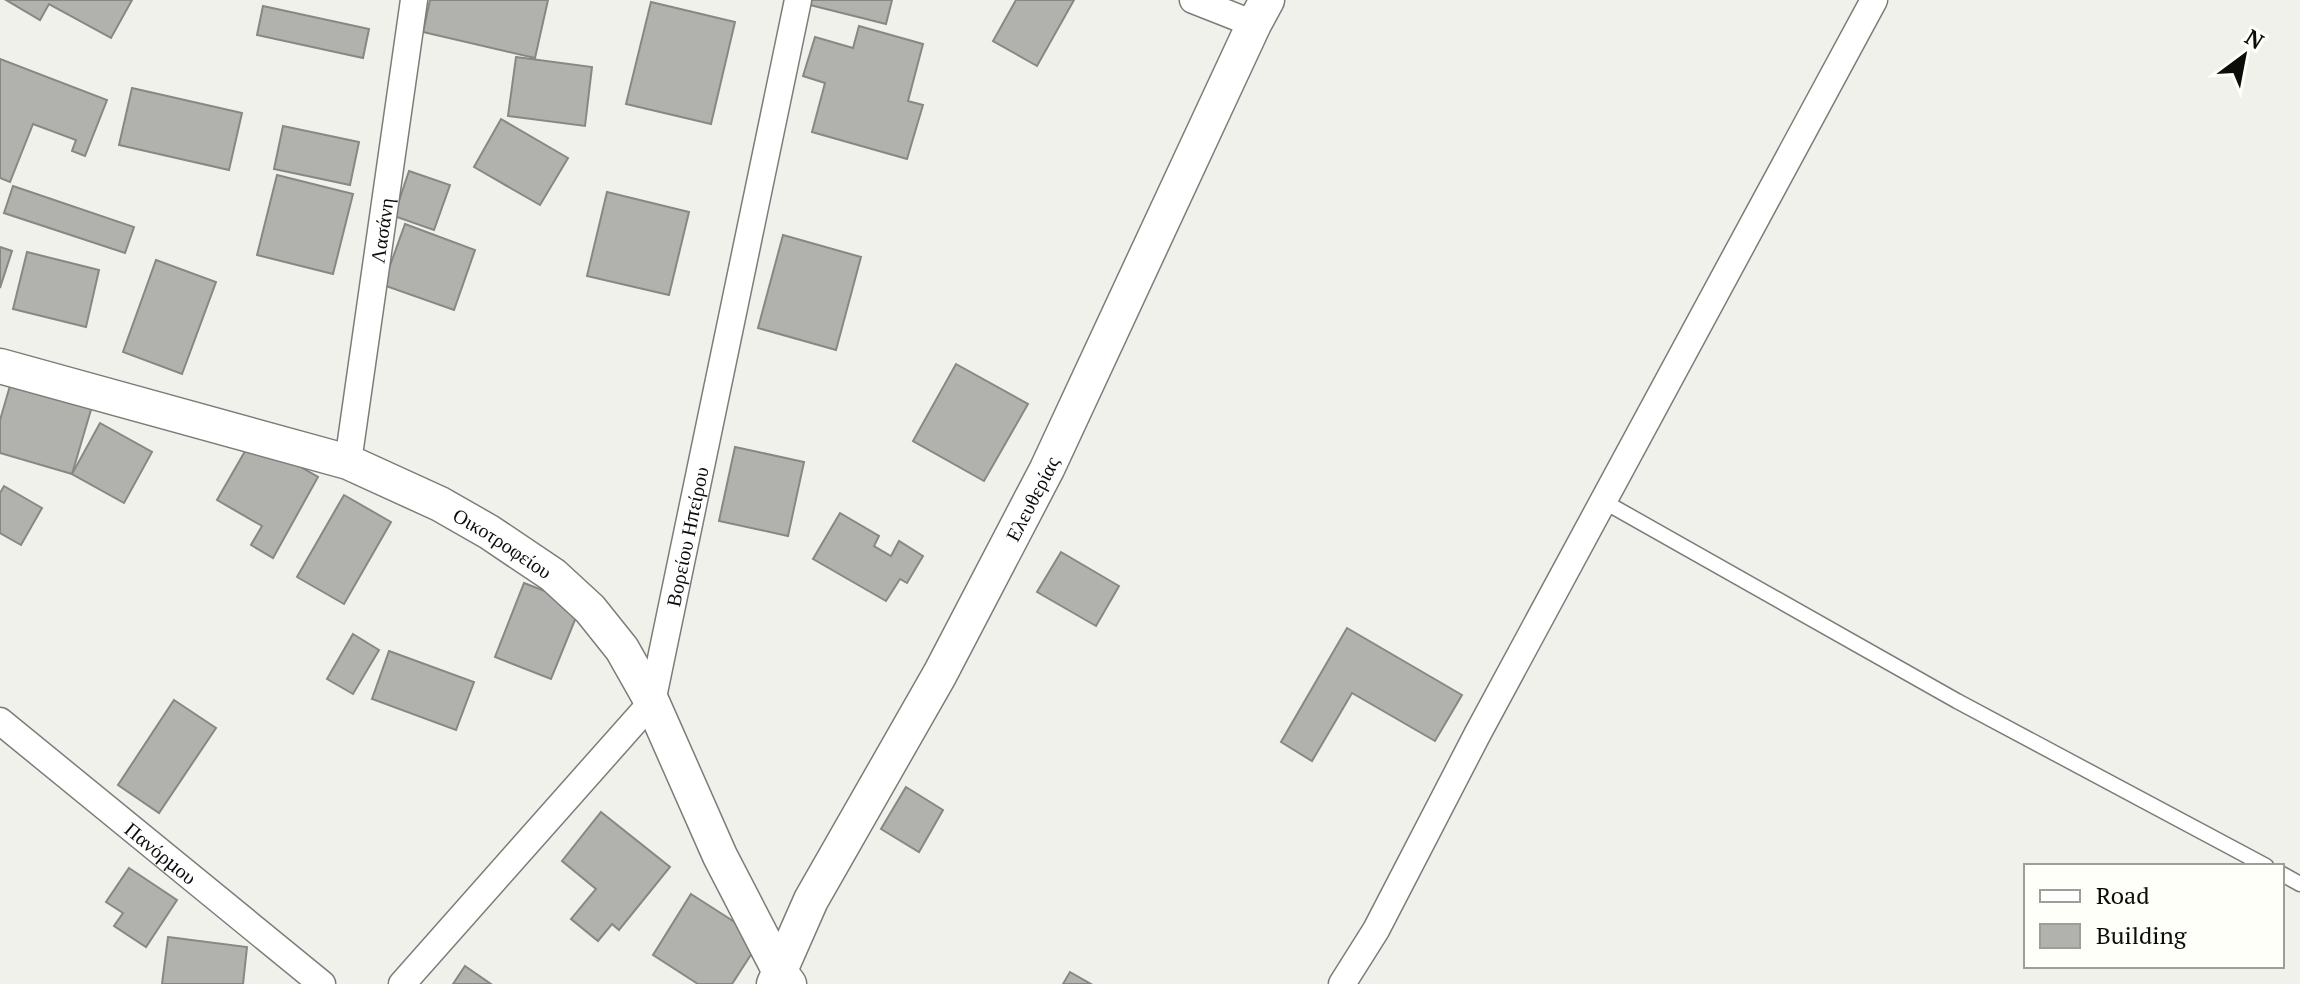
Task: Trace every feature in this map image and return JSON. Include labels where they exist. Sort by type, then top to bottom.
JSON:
[{"type":"street","name":"Λασάνη","points":[[348,462],[414,0]]},
{"type":"street","name":"Βορείου Ηπείρου","points":[[402,984],[652,702],[798,0]]},
{"type":"street","points":[[1193,0],[1260,12]]},
{"type":"street","points":[[1342,984],[1376,930],[1478,733],[1874,0]]},
{"type":"street","name":"Ελευθερίας","points":[[781,980],[811,900],[940,674],[1047,469],[1260,12]]},
{"type":"street","name":"Οικοτροφείου","points":[[0,366],[348,462],[440,504],[553,575],[590,609],[622,649],[652,702],[720,856],[781,980]]},
{"type":"street","name":"Πανόρμου","points":[[0,721],[322,984]]},
{"type":"lane","points":[[1603,501],[1970,708],[2262,864]]},
{"type":"building","points":[[6,0],[132,0],[111,38],[49,4],[40,20]]},
{"type":"building","points":[[430,0],[548,0],[535,58],[423,32]]},
{"type":"building","points":[[811,0],[892,0],[886,24],[810,5]]},
{"type":"building","points":[[1016,0],[1074,0],[1037,66],[993,41]]},
{"type":"building","points":[[651,2],[735,22],[711,124],[626,104]]},
{"type":"building","points":[[263,6],[369,29],[363,58],[257,35]]},
{"type":"building","points":[[859,26],[923,44],[908,101],[923,105],[907,159],[812,132],[825,83],[803,76],[815,37],[853,48]]},
{"type":"building","points":[[516,57],[592,67],[585,126],[508,116]]},
{"type":"building","points":[[0,59],[107,100],[85,156],[72,151],[76,140],[33,124],[10,182],[0,178]]},
{"type":"building","points":[[132,88],[242,113],[229,170],[119,145]]},
{"type":"building","points":[[501,119],[568,158],[540,205],[474,167]]},
{"type":"building","points":[[283,126],[359,142],[350,185],[274,169]]},
{"type":"building","points":[[409,171],[450,185],[434,230],[394,216]]},
{"type":"building","points":[[277,175],[353,194],[333,274],[257,255]]},
{"type":"building","points":[[13,186],[134,227],[125,253],[4,213]]},
{"type":"building","points":[[607,192],[689,212],[669,295],[587,276]]},
{"type":"building","points":[[405,224],[475,250],[454,310],[383,285]]},
{"type":"building","points":[[783,235],[861,257],[836,350],[758,328]]},
{"type":"building","points":[[0,247],[12,251],[0,288]]},
{"type":"building","points":[[27,252],[99,270],[86,327],[13,309]]},
{"type":"building","points":[[156,260],[216,282],[182,374],[123,352]]},
{"type":"building","points":[[956,364],[1028,404],[984,481],[913,441]]},
{"type":"building","points":[[12,379],[93,403],[72,474],[0,453],[0,420]]},
{"type":"building","points":[[100,423],[152,452],[124,503],[72,474]]},
{"type":"building","points":[[252,439],[318,477],[273,558],[251,545],[262,526],[217,500]]},
{"type":"building","points":[[735,447],[804,462],[788,536],[719,521]]},
{"type":"building","points":[[4,486],[42,508],[21,545],[0,533],[0,493]]},
{"type":"building","points":[[344,495],[391,522],[344,604],[297,577]]},
{"type":"building","points":[[840,513],[879,536],[874,546],[891,556],[899,541],[923,556],[907,583],[900,579],[886,601],[813,559]]},
{"type":"building","points":[[1061,552],[1119,586],[1096,626],[1037,592]]},
{"type":"building","points":[[524,583],[581,605],[551,679],[495,657]]},
{"type":"building","points":[[1347,628],[1462,695],[1435,741],[1352,693],[1312,761],[1281,742]]},
{"type":"building","points":[[353,634],[379,650],[353,694],[327,679]]},
{"type":"building","points":[[389,651],[474,682],[456,730],[372,699]]},
{"type":"building","points":[[174,700],[216,728],[159,813],[118,785]]},
{"type":"building","points":[[906,787],[943,810],[919,852],[881,829]]},
{"type":"building","points":[[601,812],[670,867],[619,930],[612,924],[598,941],[571,919],[596,889],[562,861]]},
{"type":"building","points":[[129,868],[177,900],[146,947],[114,926],[123,913],[106,902]]},
{"type":"building","points":[[691,894],[761,939],[732,984],[698,984],[653,955]]},
{"type":"building","points":[[168,937],[247,947],[243,984],[162,984]]},
{"type":"building","points":[[465,966],[491,984],[453,984]]},
{"type":"building","points":[[1070,972],[1091,984],[1063,984]]}]
